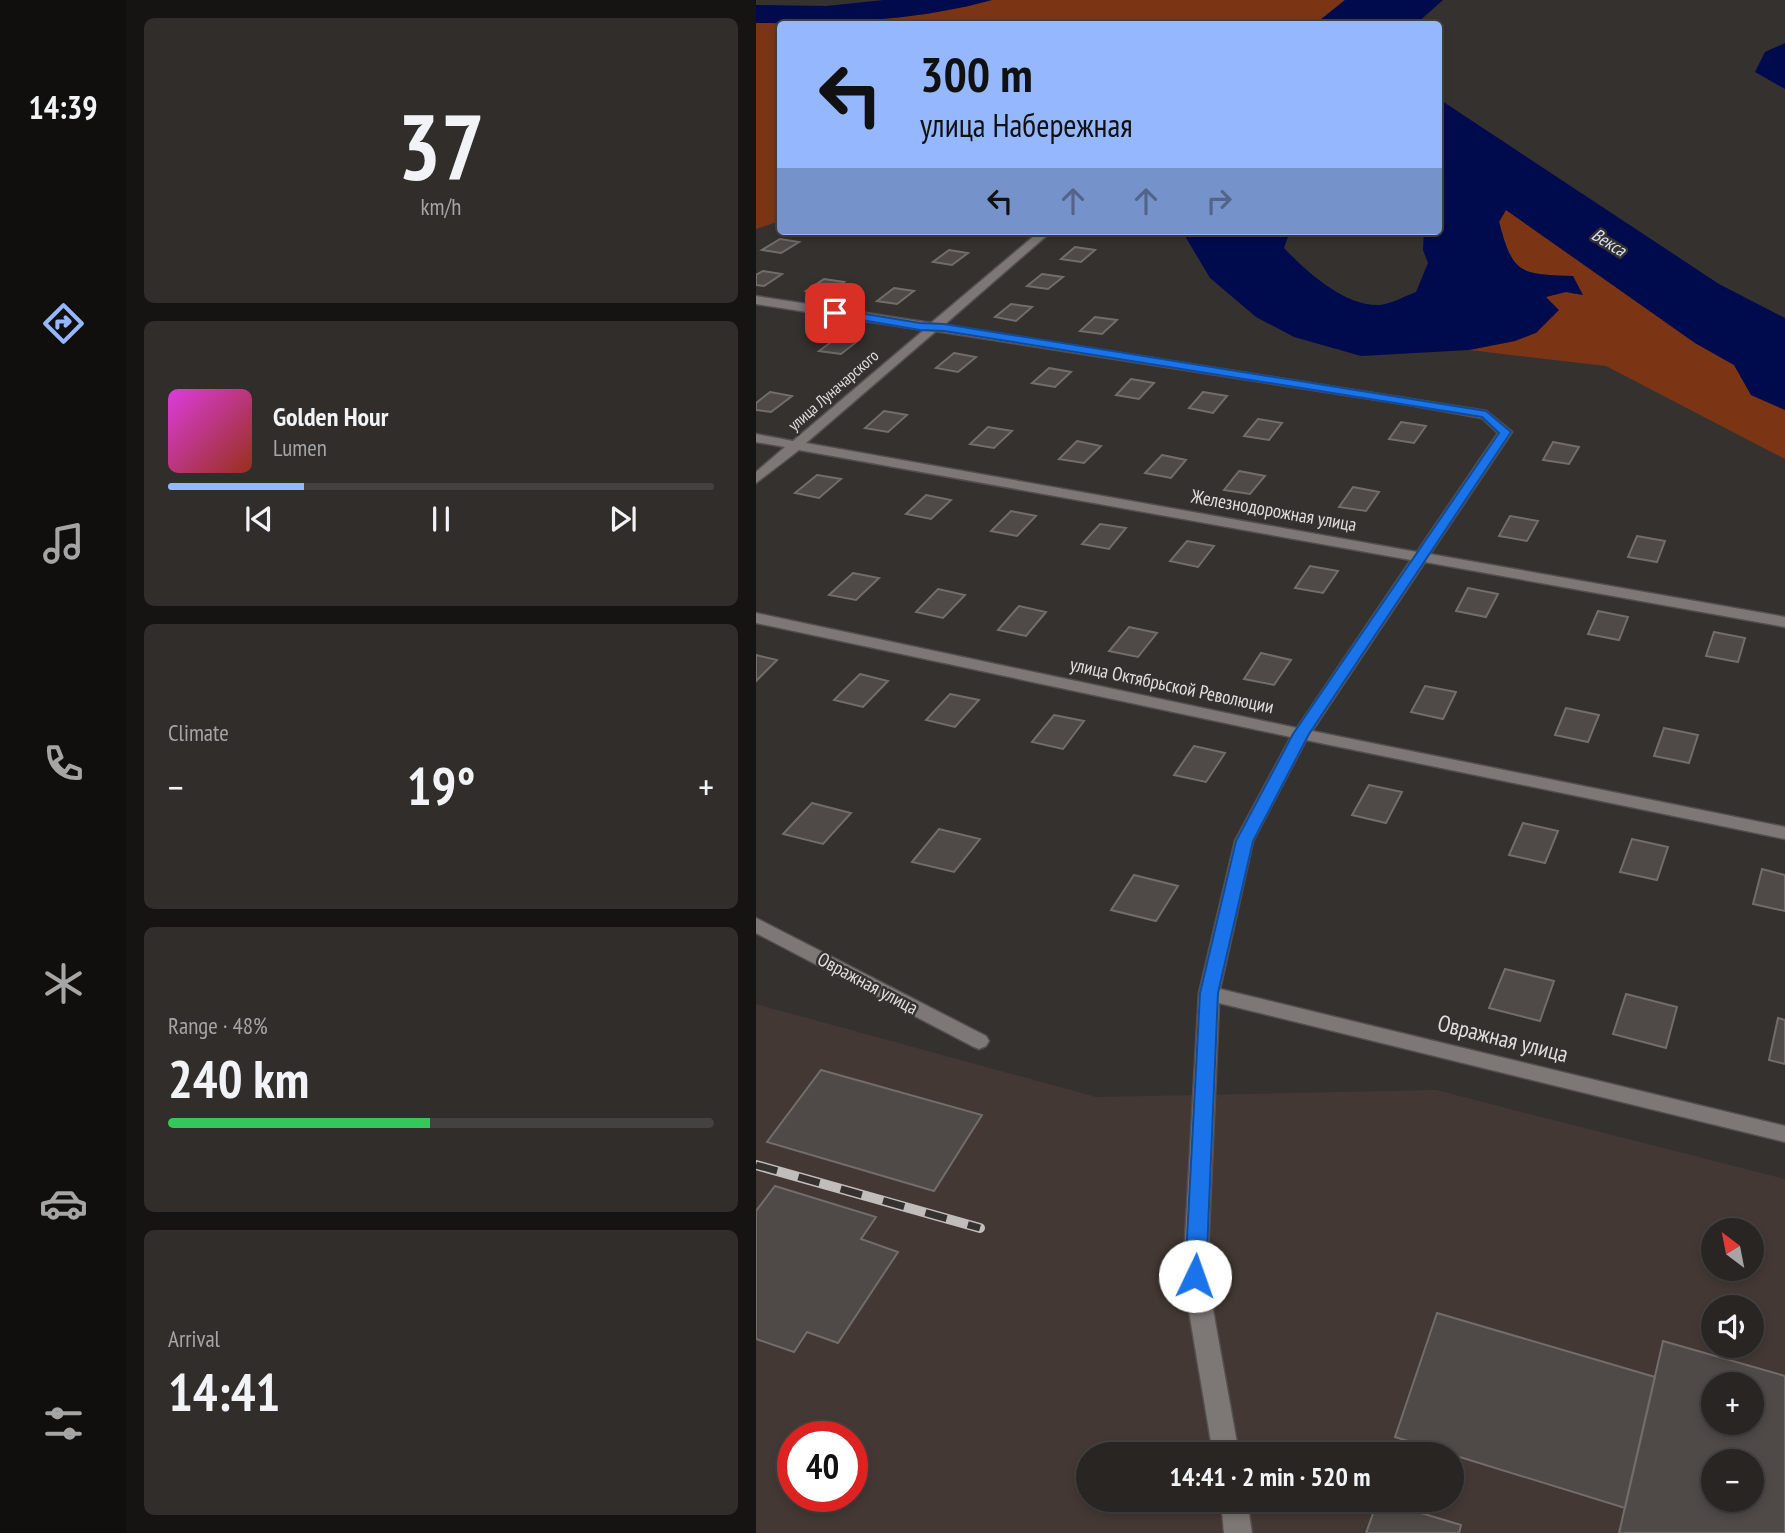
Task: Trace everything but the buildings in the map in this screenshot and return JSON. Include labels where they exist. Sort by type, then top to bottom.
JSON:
[{"type":"street","name":"улица Луначарского","points":[[756,479],[1042,235]]},
{"type":"street","points":[[756,300],[1448,408],[1486,415],[1505,432],[1301,734],[1244,841],[1209,993],[1195,1276],[1224,1442]]},
{"type":"street","name":"Железнодорожная улица","points":[[756,438],[1785,622]]},
{"type":"street","name":"улица Октябрьской Революции","points":[[756,618],[1785,833]]},
{"type":"street","name":"Овражная улица","points":[[756,925],[979,1041]]},
{"type":"street","name":"Овражная улица","points":[[1209,993],[1785,1134]]},
{"type":"street","points":[[1235,1512],[1238,1533]]},
{"type":"shaded area","points":[[992,0],[1345,0],[1319,21],[855,21],[904,17]]},
{"type":"shaded area","points":[[756,23],[777,23],[777,222],[756,229]]},
{"type":"shaded area","points":[[1506,210],[1695,343],[1734,365],[1751,395],[1785,410],[1785,459],[1606,366],[1469,350],[1515,341],[1545,297],[1566,292],[1582,295],[1573,276],[1530,272],[1515,262],[1499,221]]},
{"type":"shaded area","points":[[756,1004],[1096,1097],[1436,1090],[1785,1179],[1785,1533],[756,1533]]},
{"type":"water","points":[[884,0],[992,0],[934,13],[875,20],[756,23],[756,5],[826,6]]},
{"type":"water","points":[[1345,0],[1443,0],[1419,21],[1319,21]]},
{"type":"water","points":[[1785,43],[1785,89],[1755,72],[1765,52]]},
{"type":"water","name":"Векса","points":[[1442,101],[1719,284],[1785,318],[1785,410],[1751,395],[1734,365],[1695,343],[1506,210],[1499,222],[1509,253],[1515,262],[1530,272],[1573,276],[1583,295],[1566,292],[1546,297],[1559,310],[1536,333],[1515,341],[1469,350],[1361,356],[1294,337],[1256,317],[1210,278],[1184,235],[1289,235],[1284,248],[1315,277],[1353,300],[1380,305],[1416,292],[1428,263],[1423,250],[1424,235],[1442,235]]},
{"type":"railway","points":[[756,1165],[980,1228]]},
{"type":"route","points":[[835,313],[920,327],[944,327],[1410,401],[1486,415],[1505,432],[1301,734],[1244,841],[1209,993],[1195,1276]]}]
